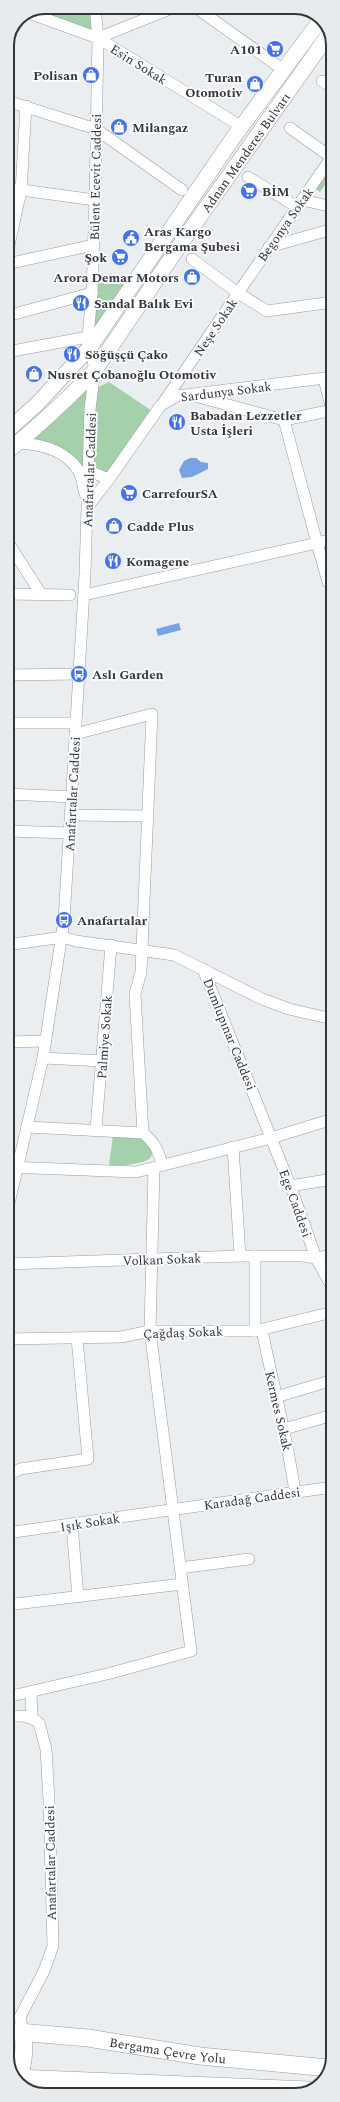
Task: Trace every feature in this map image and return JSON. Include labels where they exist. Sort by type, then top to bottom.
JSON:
[{"type":"highway","name":"Bergama Çevre Yolu","points":[[15,2031],[88,2038],[200,2056],[324,2068]]},
{"type":"highway","points":[[15,2031],[25,2047],[24,2062],[19,2074]]},
{"type":"highway","points":[[24,2079],[255,2088]]},
{"type":"main road","name":"Adnan Menderes Bulvarı","points":[[14,425],[37,404],[77,362],[89,342],[242,127],[318,24]]},
{"type":"main road","name":"Adnan Menderes Bulvarı","points":[[14,446],[37,428],[95,370],[180,245],[326,40]]},
{"type":"street","name":"Bülent Ecevit Caddesi","points":[[89,342],[92,293],[98,38],[96,14]]},
{"type":"street","points":[[98,38],[158,14]]},
{"type":"street","points":[[205,14],[284,71]]},
{"type":"street","name":"Esin Sokak","points":[[34,16],[98,38],[242,127]]},
{"type":"street","points":[[322,81],[326,84]]},
{"type":"street","points":[[14,103],[96,129],[182,190]]},
{"type":"street","points":[[14,222],[21,191],[26,106]]},
{"type":"street","points":[[290,128],[326,152]]},
{"type":"street","name":"Begonya Sokak","points":[[238,293],[326,165]]},
{"type":"street","points":[[248,177],[299,203],[326,206]]},
{"type":"street","points":[[14,190],[94,200]]},
{"type":"street","points":[[269,248],[326,231]]},
{"type":"street","points":[[14,262],[93,245]]},
{"type":"street","points":[[192,259],[238,293]]},
{"type":"street","points":[[14,314],[92,293]]},
{"type":"street","name":"Neşe Sokak","points":[[161,405],[238,293],[267,312],[326,303]]},
{"type":"street","points":[[14,351],[89,342]]},
{"type":"street","name":"Anafartalar Caddesi","points":[[14,1162],[27,1126],[43,1058],[63,937],[71,833],[75,728],[84,595],[90,409],[95,370],[89,342]]},
{"type":"street","points":[[77,362],[84,382],[90,409]]},
{"type":"street","name":"Sardunya Sokak","points":[[88,506],[109,479],[161,405],[176,396],[326,378]]},
{"type":"street","points":[[189,394],[284,420],[326,413]]},
{"type":"street","points":[[284,420],[326,575]]},
{"type":"street","points":[[14,447],[37,444],[64,455],[78,471],[88,506]]},
{"type":"street","points":[[89,471],[109,479]]},
{"type":"street","points":[[84,595],[326,540]]},
{"type":"street","points":[[14,552],[41,594]]},
{"type":"street","points":[[14,594],[70,595]]},
{"type":"street","points":[[14,675],[79,674]]},
{"type":"street","points":[[14,724],[75,728],[152,714],[142,950],[140,972],[135,994],[143,1133]]},
{"type":"street","points":[[14,794],[73,797]]},
{"type":"street","points":[[72,814],[147,816]]},
{"type":"street","points":[[14,831],[71,833]]},
{"type":"street","name":"Dumlupınar Caddesi","points":[[14,944],[63,937],[76,941],[174,955],[203,969],[271,1138]]},
{"type":"street","name":"Palmiye Sokak","points":[[96,1129],[111,945]]},
{"type":"street","points":[[203,969],[262,999],[289,1009],[326,1017]]},
{"type":"street","points":[[14,1042],[46,1041]]},
{"type":"street","points":[[43,1058],[102,1061]]},
{"type":"street","points":[[14,1167],[136,1172],[271,1138],[326,1121]]},
{"type":"street","points":[[14,1696],[111,1673],[191,1651],[150,1331],[152,1258],[159,1154],[152,1140],[143,1133],[27,1126]]},
{"type":"street","name":"Ege Caddesi","points":[[271,1138],[316,1258],[326,1276]]},
{"type":"street","points":[[233,1147],[240,1256]]},
{"type":"street","points":[[290,1186],[326,1180]]},
{"type":"street","name":"Volkan Sokak","points":[[14,1264],[152,1258],[240,1256],[302,1256],[316,1258],[326,1256]]},
{"type":"street","name":"Kermes Sokak","points":[[255,1256],[259,1331],[284,1429],[295,1492]]},
{"type":"street","name":"Çağdaş Sokak","points":[[14,1339],[121,1337],[150,1331],[259,1331],[326,1314]]},
{"type":"street","points":[[14,1472],[20,1469],[88,1459],[77,1338]]},
{"type":"street","points":[[276,1397],[326,1382]]},
{"type":"street","points":[[284,1429],[326,1417]]},
{"type":"street","name":"Karadağ Caddesi","points":[[172,1509],[326,1488]]},
{"type":"street","name":"Işık Sokak","points":[[14,1532],[72,1525],[172,1509]]},
{"type":"street","points":[[72,1525],[78,1597]]},
{"type":"street","points":[[180,1568],[249,1559]]},
{"type":"street","points":[[14,1604],[182,1584]]},
{"type":"street","points":[[14,1716],[32,1717],[31,1692]]},
{"type":"street","name":"Anafartalar Caddesi","points":[[15,2031],[20,2017],[44,1971],[53,1946],[49,1800],[46,1750],[40,1723],[32,1717]]},
{"type":"green space","points":[[45,14],[96,14],[98,38],[34,16]]},
{"type":"green space","points":[[326,169],[326,184],[320,192],[313,187]]},
{"type":"green space","points":[[92,274],[140,276],[88,337]]},
{"type":"green space","points":[[84,382],[90,408],[94,389],[109,382],[155,413],[109,479],[78,471],[64,455],[18,443]]},
{"type":"green space","points":[[113,1135],[146,1139],[153,1150],[151,1156],[146,1161],[136,1164],[117,1166],[109,1165]]},
{"type":"water","points":[[190,458],[196,458],[201,462],[208,463],[208,469],[192,477],[182,478],[179,470],[184,461]]},
{"type":"water","points":[[179,623],[181,630],[158,636],[156,629]]},
{"type":"place","name":"A101","points":[[275,49]]},
{"type":"place","name":"Polisan","points":[[91,75]]},
{"type":"place","name":"Turan Otomotiv","points":[[255,84]]},
{"type":"place","name":"Milangaz","points":[[119,127]]},
{"type":"place","name":"BİM","points":[[249,191]]},
{"type":"place","name":"Aras Kargo Bergama Şubesi","points":[[131,238]]},
{"type":"place","name":"Şok","points":[[120,257]]},
{"type":"place","name":"Arora Demar Motors","points":[[192,277]]},
{"type":"place","name":"Sandal Balık Evi","points":[[81,303]]},
{"type":"place","name":"Söğüşçü Çako","points":[[72,354]]},
{"type":"place","name":"Nusret Çobanoğlu Otomotiv","points":[[34,374]]},
{"type":"place","name":"Babadan Lezzetler Usta İşleri","points":[[177,422]]},
{"type":"place","name":"CarrefourSA","points":[[129,493]]},
{"type":"place","name":"Cadde Plus","points":[[114,526]]},
{"type":"place","name":"Komagene","points":[[113,561]]},
{"type":"place","name":"Aslı Garden","points":[[79,674]]},
{"type":"place","name":"Anafartalar","points":[[64,920]]}]
